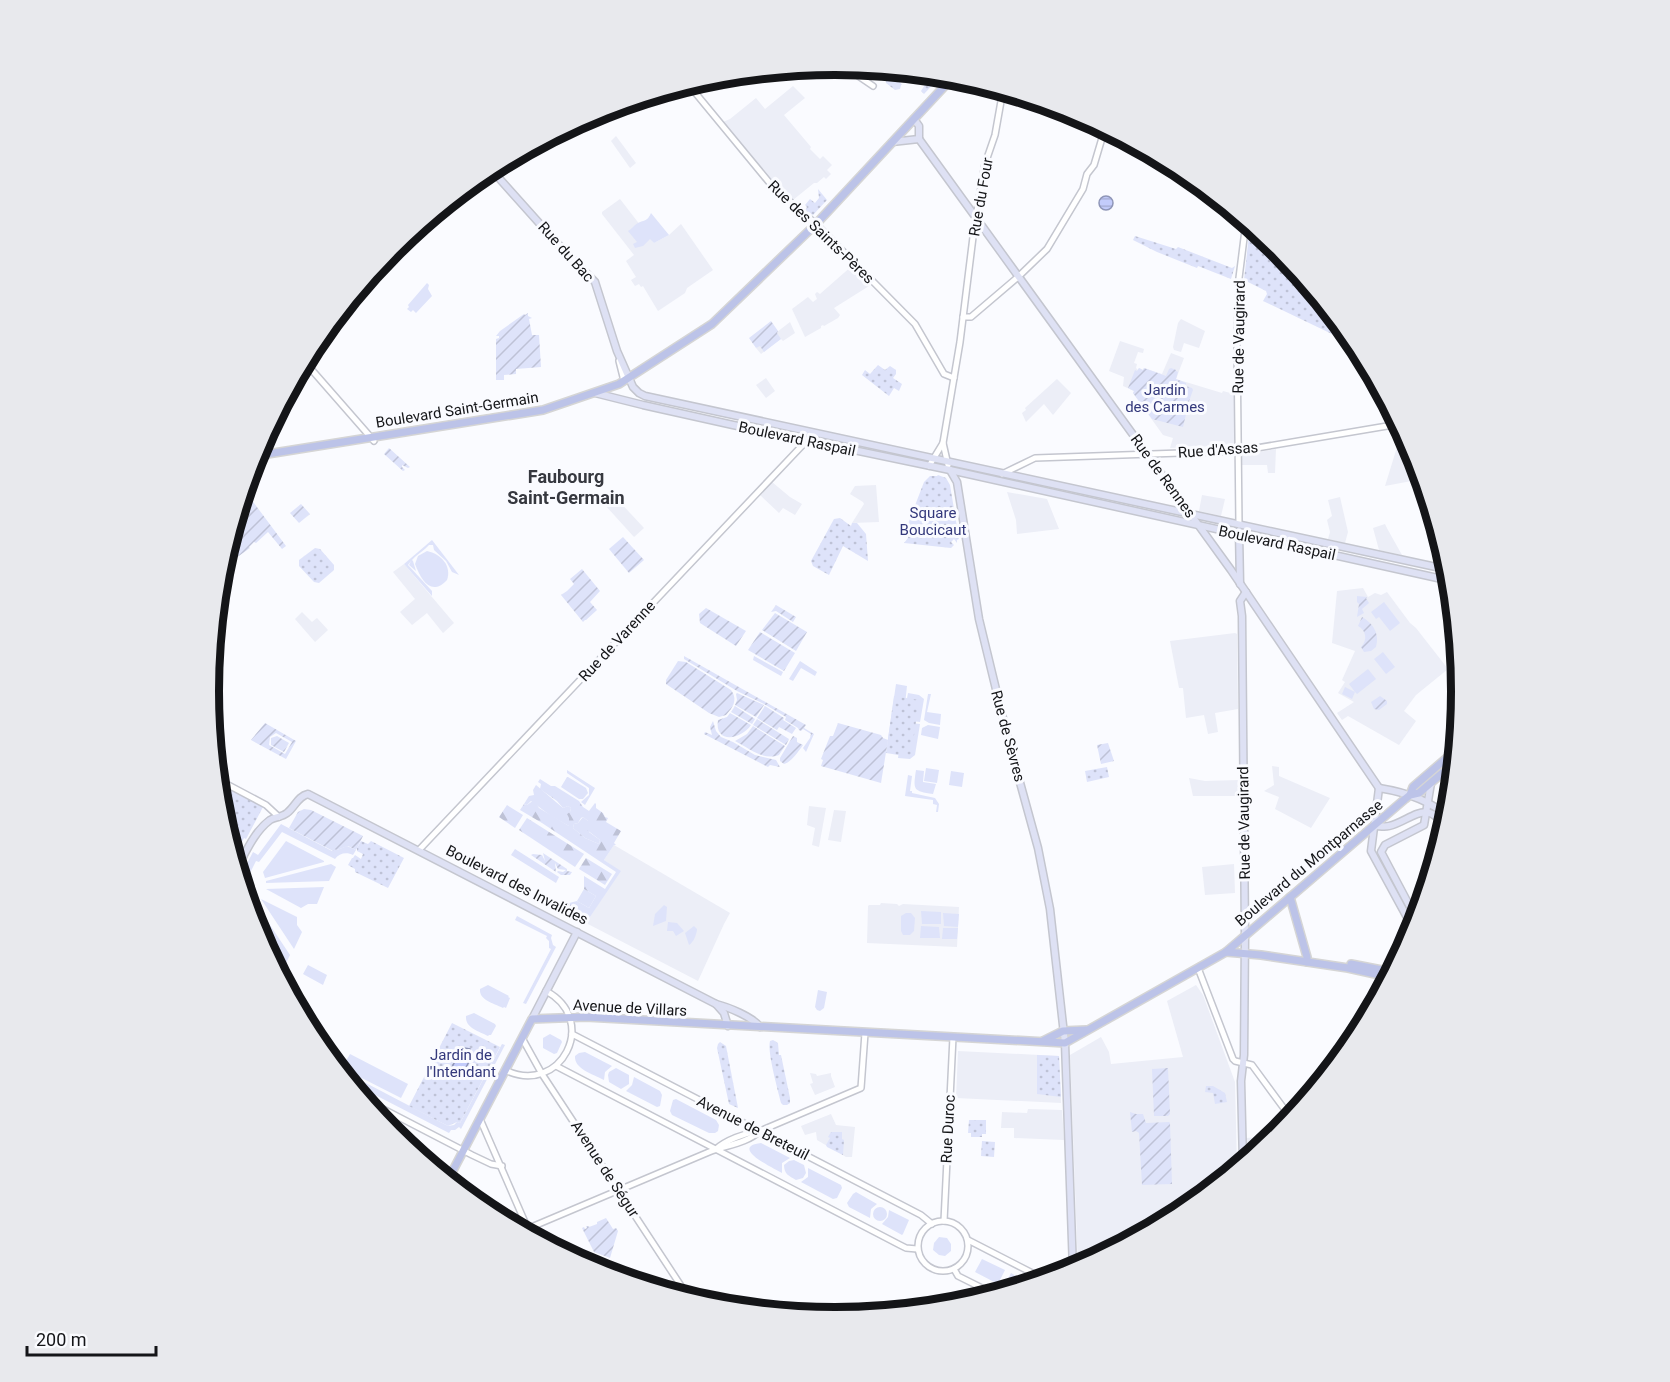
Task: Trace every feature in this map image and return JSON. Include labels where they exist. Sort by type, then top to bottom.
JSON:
[{"type":"main road","points":[[892,142],[919,139],[919,126],[914,119],[945,85]]},
{"type":"main road","name":"Boulevard Saint-Germain","points":[[266,454],[543,410],[595,393],[626,379],[712,324],[816,224],[914,119]]},
{"type":"main road","name":"Rue de Rennes","points":[[919,139],[1200,526],[1379,788]]},
{"type":"main road","name":"Rue du Bac","points":[[497,176],[594,282],[626,379]]},
{"type":"main road","name":"Boulevard Raspail","points":[[626,379],[645,396],[934,459],[1000,478],[1200,526],[1440,579]]},
{"type":"main road","name":"Boulevard Raspail","points":[[595,393],[807,441],[1191,514],[1438,567]]},
{"type":"main road","name":"Rue de Sèvres","points":[[950,470],[957,482],[979,619],[990,668],[1046,883],[1065,1043]]},
{"type":"main road","name":"Rue de Vaugirard","points":[[1239,525],[1240,584]]},
{"type":"main road","points":[[1231,570],[1240,561]]},
{"type":"main road","name":"Rue de Vaugirard","points":[[1243,1152],[1241,1081],[1245,953],[1244,727],[1240,601],[1246,592]]},
{"type":"main road","name":"Boulevard du Montparnasse","points":[[1410,795],[1413,787],[1447,757]]},
{"type":"main road","name":"Boulevard du Montparnasse","points":[[1065,1043],[1226,952],[1410,795],[1419,793],[1446,770]]},
{"type":"main road","points":[[1411,908],[1381,852],[1385,845],[1424,825],[1431,783]]},
{"type":"main road","points":[[1407,918],[1371,851],[1379,788],[1398,790],[1439,810]]},
{"type":"main road","name":"Boulevard des Invalides","points":[[279,817],[288,813],[304,795],[311,795],[716,1004],[737,1012],[760,1027]]},
{"type":"main road","points":[[1374,826],[1391,826],[1414,814],[1426,813],[1437,819]]},
{"type":"main road","points":[[243,857],[268,821],[279,817]]},
{"type":"main road","points":[[1290,897],[1307,960]]},
{"type":"main road","points":[[452,1173],[577,932]]},
{"type":"main road","points":[[1226,952],[1361,965],[1383,970]]},
{"type":"main road","points":[[1307,960],[1381,975]]},
{"type":"main road","points":[[716,1004],[724,1013],[728,1026]]},
{"type":"main road","name":"Avenue de Villars","points":[[532,1019],[586,1017],[728,1026]]},
{"type":"main road","name":"Boulevard des Invalides","points":[[728,1026],[1065,1043]]},
{"type":"main road","name":"Boulevard du Montparnasse","points":[[1064,1031],[1086,1030]]},
{"type":"main road","name":"Boulevard des Invalides","points":[[1043,1041],[1064,1031]]},
{"type":"main road","points":[[1065,1043],[1073,1259]]},
{"type":"street","points":[[858,76],[873,86]]},
{"type":"street","name":"Rue des Saints-Pères","points":[[694,92],[773,187],[816,224],[915,324],[944,374],[954,378]]},
{"type":"street","name":"Rue du Four","points":[[963,320],[986,158],[995,135],[1002,98]]},
{"type":"street","points":[[963,320],[971,317],[1044,253],[1083,189],[1087,174],[1094,165],[1102,137]]},
{"type":"street","name":"Rue de Vaugirard","points":[[1239,525],[1238,305],[1245,231]]},
{"type":"street","name":"Rue de Sèvres","points":[[950,470],[946,462],[943,443],[963,320]]},
{"type":"street","points":[[311,369],[373,439]]},
{"type":"street","name":"Rue d'Assas","points":[[1000,478],[1035,458],[1239,451],[1390,426]]},
{"type":"street","name":"Rue de Varenne","points":[[419,850],[814,433]]},
{"type":"street","name":"Rue de Sèvres","points":[[930,466],[943,443]]},
{"type":"street","points":[[226,784],[266,805],[279,817]]},
{"type":"street","points":[[1198,968],[1232,1058],[1234,1061],[1254,1066],[1286,1111]]},
{"type":"street","points":[[505,1071],[524,1076],[542,1074],[556,1066],[567,1052],[572,1034],[570,1018],[560,1000],[546,991]]},
{"type":"street","points":[[531,1226],[716,1149],[725,1148],[755,1136],[760,1131],[861,1088],[865,1033]]},
{"type":"street","name":"Avenue de Breteuil","points":[[572,1034],[921,1215],[932,1224]]},
{"type":"street","name":"Rue Duroc","points":[[944,1221],[953,1037]]},
{"type":"street","name":"Avenue de Ségur","points":[[522,1038],[542,1074],[682,1287]]},
{"type":"street","points":[[556,1066],[900,1245],[917,1249]]},
{"type":"street","points":[[382,1108],[491,1164],[502,1166]]},
{"type":"street","points":[[480,1119],[502,1166],[522,1221]]},
{"type":"street","points":[[968,1240],[966,1256],[962,1262],[954,1269],[945,1271],[933,1270],[922,1261],[917,1249],[921,1233],[932,1224],[950,1222],[960,1228],[968,1240],[1034,1274]]},
{"type":"street","points":[[954,1269],[958,1276],[983,1289]]},
{"type":"shaded area","points":[[793,86],[805,98],[784,115],[811,147],[810,149],[820,159],[823,156],[832,165],[827,170],[831,174],[826,179],[824,177],[814,183],[793,200],[777,188],[723,122],[756,98],[765,109]]},
{"type":"shaded area","points":[[616,136],[636,163],[630,168],[611,141]]},
{"type":"shaded area","points":[[620,199],[654,243],[669,235],[681,224],[713,270],[658,311],[643,286],[639,284],[635,286],[631,280],[636,277],[626,261],[634,255],[602,214]]},
{"type":"shaded area","points":[[853,265],[868,280],[866,283],[869,286],[834,308],[840,315],[838,318],[805,337],[792,309],[808,297],[813,302],[817,299],[815,294],[817,292],[820,294]]},
{"type":"shaded area","points":[[1181,319],[1205,331],[1199,348],[1184,343],[1181,352],[1174,350],[1178,323]]},
{"type":"shaded area","points":[[790,322],[795,333],[783,341],[779,340],[761,354],[756,348]]},
{"type":"shaded area","points":[[1120,341],[1144,349],[1143,353],[1138,352],[1134,363],[1137,364],[1138,370],[1144,368],[1162,374],[1171,353],[1184,358],[1176,379],[1222,393],[1223,391],[1234,394],[1234,444],[1170,448],[1173,438],[1163,435],[1133,393],[1134,391],[1123,386],[1124,377],[1109,371]]},
{"type":"shaded area","points":[[766,378],[775,391],[766,398],[756,385]]},
{"type":"shaded area","points":[[1057,379],[1071,393],[1053,415],[1044,404],[1026,422],[1022,413],[1026,410],[1025,408]]},
{"type":"shaded area","points":[[1398,444],[1413,481],[1385,486]]},
{"type":"shaded area","points":[[1276,449],[1275,473],[1268,473],[1267,465],[1242,465],[1242,455]]},
{"type":"shaded area","points":[[772,482],[802,504],[795,515],[783,508],[779,513],[760,495]]},
{"type":"shaded area","points":[[876,485],[879,522],[852,523],[864,504],[850,494],[855,486]]},
{"type":"shaded area","points":[[1007,492],[1047,499],[1059,529],[1017,534],[1016,520]]},
{"type":"shaded area","points":[[1202,495],[1225,499],[1221,516],[1199,511]]},
{"type":"shaded area","points":[[1340,497],[1348,532],[1345,543],[1328,539],[1330,532],[1327,520],[1332,516],[1328,500]]},
{"type":"shaded area","points":[[616,498],[644,528],[634,537],[605,505]]},
{"type":"shaded area","points":[[1385,524],[1402,555],[1379,550],[1373,528]]},
{"type":"shaded area","points":[[404,564],[454,623],[443,633],[427,613],[412,625],[400,612],[415,599],[393,572]]},
{"type":"shaded area","points":[[1363,588],[1368,597],[1375,593],[1381,595],[1387,592],[1448,669],[1416,695],[1404,711],[1416,721],[1399,745],[1348,716],[1342,720],[1337,713],[1354,702],[1338,693],[1345,682],[1342,680],[1355,651],[1332,643],[1337,591]]},
{"type":"shaded area","points":[[302,612],[312,622],[317,618],[328,630],[315,642],[295,619]]},
{"type":"shaded area","points":[[1237,634],[1238,709],[1215,713],[1218,732],[1208,734],[1204,715],[1186,718],[1183,688],[1179,688],[1170,641]]},
{"type":"shaded area","points":[[1272,766],[1279,767],[1279,776],[1330,798],[1311,828],[1275,809],[1279,797],[1264,791],[1274,785]]},
{"type":"shaded area","points":[[1189,778],[1205,781],[1239,780],[1239,796],[1193,796]]},
{"type":"shaded area","points":[[809,806],[826,808],[819,847],[812,845],[815,828],[807,825]]},
{"type":"shaded area","points":[[834,810],[846,811],[841,842],[828,840]]},
{"type":"shaded area","points":[[614,845],[730,913],[698,981],[586,923],[620,871],[604,860]]},
{"type":"shaded area","points":[[1234,864],[1235,893],[1205,895],[1202,867]]},
{"type":"shaded area","points":[[881,903],[899,906],[903,904],[959,907],[957,947],[867,943],[868,906]]},
{"type":"shaded area","points":[[1196,985],[1203,995],[1235,1082],[1237,1158],[1177,1203],[1143,1224],[1078,1257],[1070,1055],[1101,1037],[1109,1052],[1111,1064],[1183,1057],[1167,1001]]},
{"type":"shaded area","points":[[958,1051],[1059,1056],[1061,1103],[956,1098]]},
{"type":"shaded area","points":[[810,1073],[817,1076],[831,1073],[835,1087],[815,1095],[810,1084],[813,1083]]},
{"type":"shaded area","points":[[1028,1109],[1062,1110],[1064,1140],[1014,1138],[1014,1128],[1001,1128],[1002,1112],[1027,1113]]},
{"type":"shaded area","points":[[831,1114],[836,1125],[855,1127],[852,1157],[846,1157],[817,1140],[816,1132],[805,1135],[801,1126]]},
{"type":"shaded area","points":[[1260,1137],[1247,1149],[1246,1138]]},
{"type":"green space","points":[[886,78],[903,79],[900,89],[895,90],[886,83]]},
{"type":"green space","points":[[927,82],[934,83],[924,94],[921,91]]},
{"type":"green space","points":[[818,189],[827,200],[813,215],[805,210],[807,207],[805,205],[810,199],[815,203],[819,198]]},
{"type":"green space","points":[[651,213],[669,235],[654,243],[650,239],[643,246],[635,248],[633,244],[637,242],[628,231],[647,219]]},
{"type":"green space","points":[[1249,235],[1298,285],[1339,337],[1263,301],[1267,294],[1266,291],[1244,280]]},
{"type":"green space","points":[[1135,236],[1176,249],[1178,247],[1232,268],[1235,266],[1231,279],[1157,252],[1133,240]]},
{"type":"green space","points":[[427,283],[432,296],[416,313],[413,310],[411,312],[407,309],[408,305]]},
{"type":"green space","points":[[528,313],[528,316],[532,318],[529,319],[532,335],[539,335],[541,367],[516,369],[516,374],[504,375],[504,380],[496,380],[496,339],[499,336],[496,336]]},
{"type":"green space","points":[[771,321],[781,339],[764,352],[760,346],[756,348],[749,338]]},
{"type":"green space","points":[[878,365],[885,370],[890,366],[896,370],[893,378],[902,384],[899,391],[894,388],[889,396],[862,375],[865,370],[870,374]]},
{"type":"green space","name":"Jardin des Carmes","points":[[1139,368],[1166,376],[1171,368],[1178,372],[1176,379],[1192,388],[1188,404],[1190,405],[1183,427],[1152,419],[1133,393],[1134,391],[1128,388],[1135,370]]},
{"type":"green space","points":[[389,448],[410,467],[402,465],[405,470],[403,471],[384,454]]},
{"type":"green space","name":"Square Boucicaut","points":[[938,475],[946,478],[950,485],[959,539],[957,543],[954,539],[951,542],[954,545],[951,548],[904,543],[908,538],[906,529],[924,482],[930,476]]},
{"type":"green space","points":[[251,499],[286,546],[282,549],[268,532],[236,558],[234,556],[240,532]]},
{"type":"green space","points":[[301,504],[310,514],[299,523],[290,513]]},
{"type":"green space","points":[[840,518],[851,526],[852,523],[857,523],[866,534],[868,561],[843,546],[829,575],[813,566],[811,561],[834,519]]},
{"type":"green space","points":[[623,537],[644,560],[629,573],[609,549]]},
{"type":"green space","points":[[432,540],[459,575],[452,572],[446,561],[434,550],[433,545],[429,545],[412,560],[416,571],[409,565],[411,561],[408,565],[432,591],[432,596],[404,564]]},
{"type":"green space","points":[[315,548],[320,549],[334,565],[334,570],[319,583],[314,582],[299,566],[299,560]]},
{"type":"green space","points":[[427,551],[441,558],[447,565],[447,580],[436,587],[431,587],[424,581],[415,564],[418,556]]},
{"type":"green space","points":[[582,569],[600,591],[590,602],[597,610],[583,622],[561,595],[574,584],[570,579]]},
{"type":"green space","points":[[1357,596],[1367,597],[1369,603],[1362,609],[1364,613],[1357,617],[1359,604]]},
{"type":"green space","points":[[1384,602],[1400,623],[1390,631],[1379,617],[1376,619],[1371,612]]},
{"type":"green space","points":[[776,605],[796,617],[793,622],[776,611],[771,612]]},
{"type":"green space","points":[[706,608],[746,631],[736,646],[700,623],[699,614]]},
{"type":"green space","points":[[775,613],[807,632],[796,651],[762,630]]},
{"type":"green space","points":[[1362,617],[1369,622],[1376,633],[1376,647],[1371,651],[1364,652],[1361,647],[1365,635],[1358,626]]},
{"type":"green space","points":[[760,632],[795,653],[784,671],[748,650]]},
{"type":"green space","points":[[1383,652],[1395,667],[1386,674],[1374,659]]},
{"type":"green space","points":[[684,656],[806,725],[804,728],[814,734],[806,752],[803,748],[811,734],[803,729],[799,730],[785,720],[786,717],[737,691],[684,659]]},
{"type":"green space","points":[[754,656],[783,672],[781,676],[753,660]]},
{"type":"green space","points":[[678,661],[686,662],[731,690],[734,703],[726,715],[719,717],[709,713],[666,684],[666,680]]},
{"type":"green space","points":[[800,661],[817,672],[815,676],[801,668],[793,681],[789,679]]},
{"type":"green space","points":[[1368,669],[1376,679],[1357,694],[1349,684]]},
{"type":"green space","points":[[896,684],[907,686],[905,704],[887,746]]},
{"type":"green space","points":[[1345,687],[1355,692],[1352,699],[1342,694]]},
{"type":"green space","points":[[737,693],[764,705],[756,717],[735,705]]},
{"type":"green space","points":[[908,693],[919,695],[924,699],[920,722],[912,721],[906,704]]},
{"type":"green space","points":[[928,694],[931,694],[927,712],[941,714],[940,725],[924,720]]},
{"type":"green space","points":[[894,696],[919,700],[911,757],[886,753]]},
{"type":"green space","points":[[1380,696],[1387,701],[1387,704],[1379,710],[1374,709],[1371,702]]},
{"type":"green space","points":[[735,706],[755,719],[752,724],[731,712]]},
{"type":"green space","points":[[765,706],[796,728],[792,734],[779,727],[777,730],[757,718]]},
{"type":"green space","points":[[730,713],[751,725],[741,734],[724,736],[718,728],[718,720],[727,717]]},
{"type":"green space","points":[[757,719],[789,739],[786,745],[753,725]]},
{"type":"green space","points":[[713,721],[721,737],[755,755],[776,760],[780,767],[770,765],[768,767],[704,734],[705,732],[712,735],[710,727]]},
{"type":"green space","points":[[265,723],[296,741],[286,759],[251,740]],"holes":[[[276,733],[292,742],[285,754],[269,745],[270,737]]]},
{"type":"green space","points":[[838,723],[881,735],[888,740],[881,783],[821,766],[823,760],[821,759],[830,736],[833,736]]},
{"type":"green space","points":[[911,723],[920,724],[915,755],[910,759],[898,758],[899,750]]},
{"type":"green space","points":[[928,725],[940,727],[938,739],[921,735],[922,728]]},
{"type":"green space","points":[[753,726],[785,746],[779,755],[762,755],[735,741],[747,734]]},
{"type":"green space","points":[[277,736],[289,743],[284,752],[271,745],[271,738]]},
{"type":"green space","points":[[793,736],[803,745],[792,759],[784,764],[780,758]]},
{"type":"green space","points":[[1108,743],[1114,761],[1101,764],[1097,745]]},
{"type":"green space","points":[[1107,767],[1109,777],[1087,782],[1085,771]]},
{"type":"green space","points":[[926,768],[939,770],[937,783],[924,781]]},
{"type":"green space","points":[[567,770],[595,788],[585,805],[581,802],[589,795],[589,788],[567,773]]},
{"type":"green space","points":[[916,770],[924,771],[923,782],[936,784],[933,794],[921,792],[916,788]]},
{"type":"green space","points":[[951,771],[964,773],[962,787],[949,785]]},
{"type":"green space","points":[[908,775],[912,776],[910,791],[935,798],[939,804],[938,812],[936,812],[937,805],[933,804],[933,800],[905,796]]},
{"type":"green space","points":[[567,777],[586,788],[588,793],[583,799],[579,799],[561,787]]},
{"type":"green space","points":[[540,779],[555,786],[579,801],[589,811],[595,803],[596,808],[608,818],[606,822],[621,831],[614,843],[616,845],[604,860],[621,871],[586,923],[562,910],[565,904],[577,901],[589,908],[596,896],[584,889],[584,876],[605,889],[616,872],[520,810],[524,804],[527,805],[534,800],[539,808],[569,826],[567,814],[571,808],[568,806],[563,808],[540,789],[541,784],[538,782]],"holes":[[[583,817],[588,821],[587,830],[600,840],[599,844],[585,838],[573,828],[574,824]]]},
{"type":"green space","points":[[536,785],[563,808],[568,806],[571,808],[569,826],[531,801],[527,805],[524,804],[529,796],[534,795],[533,790]]},
{"type":"green space","points":[[227,788],[263,807],[240,846],[231,811]]},
{"type":"green space","points":[[507,805],[523,815],[515,828],[499,817]]},
{"type":"green space","points":[[304,809],[311,810],[363,836],[356,850],[348,846],[333,851],[289,828],[298,812]]},
{"type":"green space","points":[[583,817],[588,821],[589,832],[600,840],[599,844],[585,838],[573,828],[574,824]]},
{"type":"green space","points":[[527,818],[584,854],[575,867],[519,830]]},
{"type":"green space","points":[[281,824],[332,851],[334,848],[337,850],[347,846],[356,850],[353,855],[343,854],[335,859],[282,832],[259,862],[256,861],[248,877],[245,867],[253,852],[258,855]]},
{"type":"green space","points":[[286,841],[324,862],[265,878],[263,872]]},
{"type":"green space","points":[[361,841],[368,844],[371,841],[404,858],[388,888],[355,872],[355,869],[348,865],[355,855],[361,859],[363,854],[357,851],[357,848]]},
{"type":"green space","points":[[515,849],[559,877],[556,883],[511,855]]},
{"type":"green space","points":[[543,853],[567,869],[567,871],[572,872],[570,875],[561,875],[557,872],[566,870],[558,869],[555,863],[556,872],[531,855],[542,855],[545,861]]},
{"type":"green space","points":[[586,858],[612,874],[605,885],[579,869]]},
{"type":"green space","points":[[331,864],[336,867],[329,881],[266,883],[266,881]]},
{"type":"green space","points":[[324,887],[317,904],[308,904],[301,908],[266,889]]},
{"type":"green space","points":[[584,889],[596,896],[589,908],[577,901]]},
{"type":"green space","points":[[261,899],[297,917],[297,925],[302,932],[294,949]]},
{"type":"green space","points":[[664,905],[667,907],[666,921],[653,926],[655,914]]},
{"type":"green space","points":[[259,909],[290,955],[285,966]]},
{"type":"green space","points":[[921,911],[941,912],[941,924],[922,924]]},
{"type":"green space","points":[[911,913],[915,918],[914,931],[910,935],[903,935],[901,931],[901,916]]},
{"type":"green space","points":[[943,913],[959,914],[958,927],[944,926]]},
{"type":"green space","points":[[517,916],[552,935],[553,945],[556,947],[526,1004],[523,1003],[551,949],[547,936],[515,920]]},
{"type":"green space","points":[[668,922],[677,923],[684,931],[676,936],[673,931],[667,931]]},
{"type":"green space","points":[[694,926],[697,929],[696,933],[689,945],[685,933]]},
{"type":"green space","points":[[921,926],[939,927],[940,938],[920,938]]},
{"type":"green space","points":[[943,928],[958,928],[957,939],[942,939]]},
{"type":"green space","points":[[308,965],[327,975],[323,985],[303,974]]},
{"type":"green space","points":[[488,985],[509,996],[506,1008],[484,999],[480,989]]},
{"type":"green space","points":[[818,990],[827,992],[824,1008],[820,1011],[815,1007]]},
{"type":"green space","points":[[474,1013],[495,1024],[491,1035],[488,1036],[470,1026],[466,1016]]},
{"type":"green space","name":"Jardin de l'Intendant","points":[[452,1023],[500,1047],[460,1123],[448,1126],[409,1106]]},
{"type":"green space","points":[[550,1034],[562,1042],[557,1053],[554,1054],[543,1048],[543,1038]]},
{"type":"green space","points":[[770,1041],[778,1043],[779,1055],[781,1055],[790,1098],[790,1103],[787,1105],[781,1103],[773,1071],[769,1046]]},
{"type":"green space","points":[[720,1042],[726,1046],[738,1108],[729,1104],[717,1048]]},
{"type":"green space","points":[[502,1044],[505,1045],[461,1129],[459,1127],[449,1133],[367,1091],[356,1078],[448,1126],[460,1123]]},
{"type":"green space","points":[[585,1052],[612,1066],[605,1072],[604,1080],[585,1071],[578,1064],[575,1056]]},
{"type":"green space","points":[[350,1054],[408,1084],[401,1098],[352,1073],[344,1064]]},
{"type":"green space","points":[[1037,1055],[1059,1056],[1061,1097],[1037,1094]]},
{"type":"green space","points":[[616,1068],[629,1075],[629,1084],[621,1089],[609,1082],[609,1072]]},
{"type":"green space","points":[[1168,1068],[1170,1114],[1154,1116],[1152,1069]]},
{"type":"green space","points":[[634,1077],[660,1091],[662,1095],[660,1106],[657,1107],[626,1091],[632,1085]]},
{"type":"green space","points":[[1206,1086],[1213,1086],[1225,1093],[1227,1102],[1215,1104],[1213,1093],[1205,1092]]},
{"type":"green space","points":[[676,1099],[716,1120],[719,1125],[718,1131],[709,1133],[672,1115],[670,1111],[673,1100]]},
{"type":"green space","points":[[1130,1112],[1143,1114],[1146,1123],[1170,1123],[1172,1184],[1142,1185],[1139,1133],[1132,1132]]},
{"type":"green space","points":[[969,1120],[986,1120],[986,1134],[982,1134],[982,1137],[971,1137],[971,1133],[968,1133]]},
{"type":"green space","points":[[831,1132],[842,1132],[843,1155],[827,1147]]},
{"type":"green space","points":[[982,1141],[995,1142],[994,1157],[981,1156]]},
{"type":"green space","points":[[761,1143],[790,1158],[782,1163],[782,1173],[751,1153],[749,1149],[752,1145]]},
{"type":"green space","points":[[794,1160],[804,1165],[806,1173],[803,1178],[796,1180],[785,1171],[784,1165]]},
{"type":"green space","points":[[808,1168],[841,1185],[842,1188],[837,1198],[833,1199],[801,1182],[808,1177]]},
{"type":"green space","points":[[856,1192],[877,1204],[871,1209],[870,1218],[849,1207],[847,1203]]},
{"type":"green space","points":[[877,1207],[883,1207],[887,1214],[883,1221],[877,1221],[873,1217],[873,1211]]},
{"type":"green space","points":[[889,1210],[909,1220],[902,1235],[882,1224],[888,1217]]},
{"type":"green space","points":[[606,1218],[613,1229],[616,1228],[618,1231],[610,1258],[594,1252],[582,1228],[597,1224]]},
{"type":"green space","points":[[939,1237],[947,1238],[951,1244],[951,1251],[945,1256],[933,1250],[934,1243]]},
{"type":"green space","points":[[982,1259],[1005,1270],[998,1284],[975,1272]]},
{"type":"green space","points":[[1011,1273],[1020,1278],[1006,1282]]},
{"type":"water","points":[[1103,196],[1109,196],[1113,203],[1109,210],[1103,210],[1099,206],[1099,200]]},
{"type":"water","points":[[464,1048],[470,1049],[472,1056],[462,1075],[454,1076],[451,1069]]},
{"type":"district","name":"Faubourg Saint-Germain","points":[[566,486]]}]
